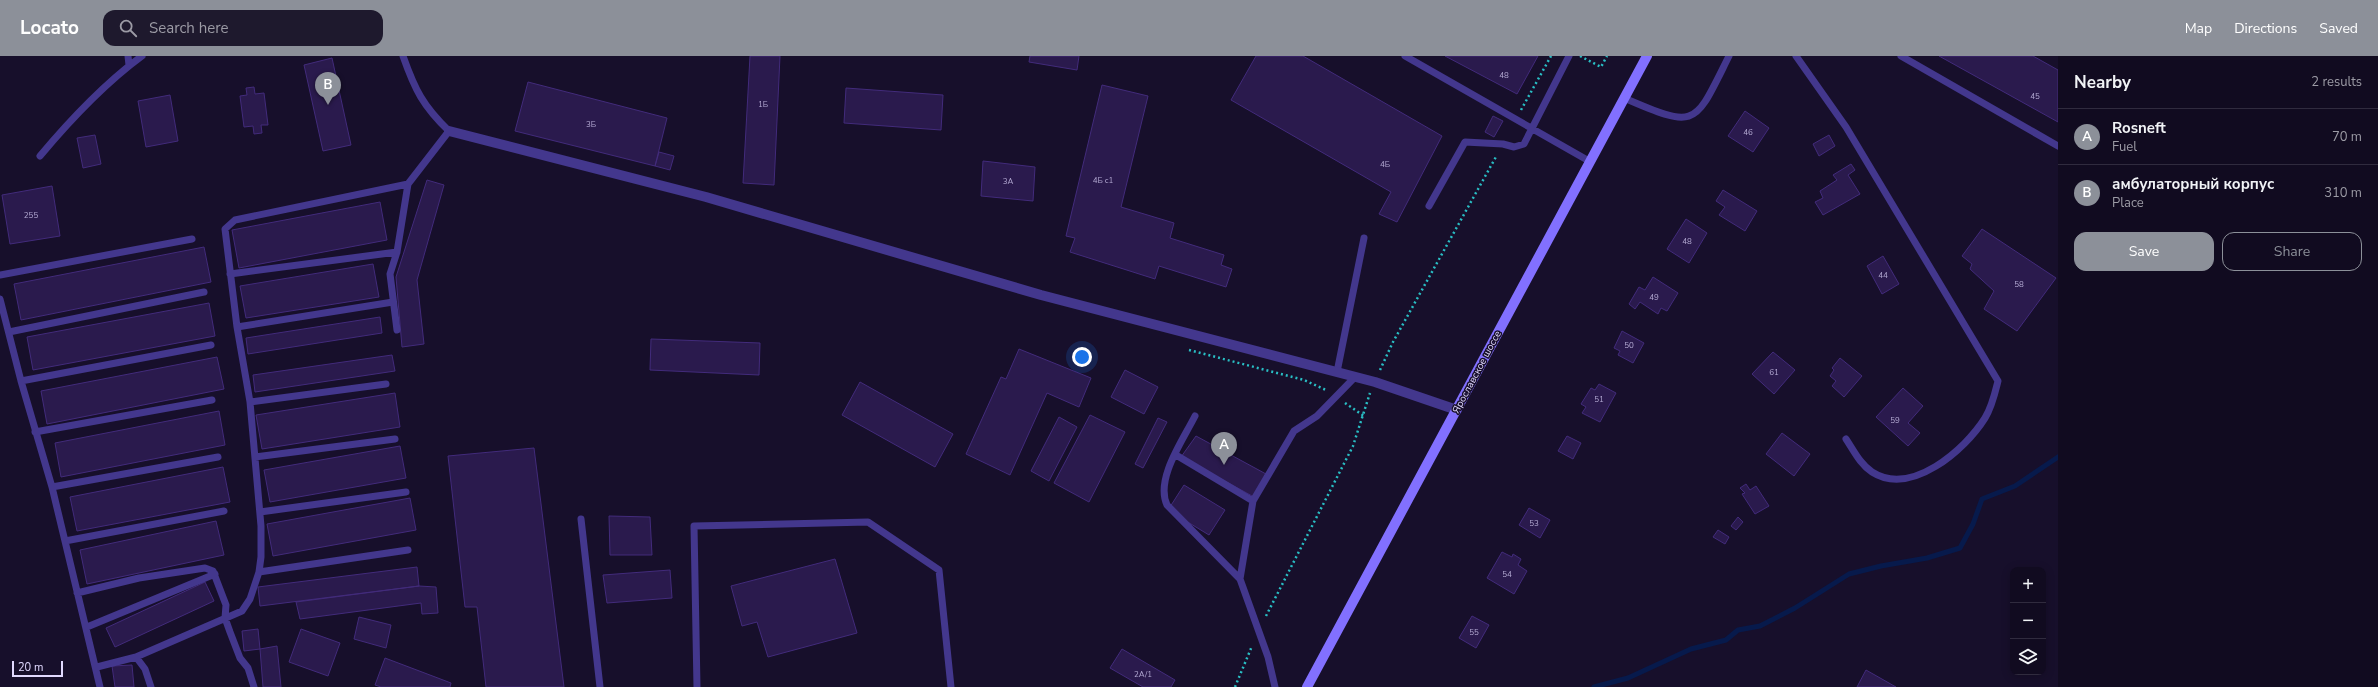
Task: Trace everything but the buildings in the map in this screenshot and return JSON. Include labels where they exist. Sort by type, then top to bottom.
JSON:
[{"type":"main road","name":"Ярославское шоссе","points":[[1307,687],[1457,410],[1589,161],[1647,56]]},
{"type":"street","points":[[449,131],[706,197],[1040,295],[1375,382],[1457,410]]},
{"type":"lane","points":[[128,56],[129,65]]},
{"type":"lane","points":[[40,156],[64,127],[129,65],[142,56]]},
{"type":"lane","points":[[397,330],[390,274],[397,252],[408,184],[421,170],[449,131],[429,112],[418,94],[403,56]]},
{"type":"lane","points":[[1405,56],[1589,161]]},
{"type":"lane","points":[[1429,206],[1465,142],[1503,144],[1514,147],[1524,144],[1569,56]]},
{"type":"lane","points":[[1624,98],[1664,115],[1676,118],[1689,117],[1697,112],[1706,101],[1728,56]]},
{"type":"lane","points":[[1796,56],[1846,127],[1998,381],[1994,399],[1986,418],[1971,436],[1936,468],[1923,474],[1895,480],[1883,477],[1863,464],[1846,439]]},
{"type":"lane","points":[[1901,56],[2058,146]]},
{"type":"lane","points":[[96,667],[136,657],[180,640],[242,611],[250,599],[259,572],[261,558],[260,512],[250,402],[237,327],[225,229],[235,220],[408,184]]},
{"type":"lane","points":[[1337,372],[1364,238]]},
{"type":"lane","points":[[0,275],[192,240]]},
{"type":"lane","points":[[230,274],[397,252]]},
{"type":"lane","points":[[9,332],[204,292]]},
{"type":"lane","points":[[0,299],[21,381],[52,487],[77,593],[87,627],[100,687]]},
{"type":"lane","points":[[237,327],[393,302]]},
{"type":"lane","points":[[21,381],[211,345]]},
{"type":"lane","points":[[1240,579],[1253,501],[1294,431],[1308,422],[1336,397],[1355,377]]},
{"type":"lane","points":[[250,402],[386,384]]},
{"type":"lane","points":[[36,432],[212,400]]},
{"type":"lane","points":[[1195,416],[1164,478],[1163,496],[1167,505],[1240,579],[1258,633],[1268,657],[1275,687]]},
{"type":"lane","points":[[255,457],[395,439]]},
{"type":"lane","points":[[1176,455],[1253,501]]},
{"type":"lane","points":[[52,487],[218,457]]},
{"type":"lane","points":[[260,512],[406,492]]},
{"type":"lane","points":[[65,541],[224,511]]},
{"type":"lane","points":[[581,519],[600,687]]},
{"type":"lane","points":[[697,687],[694,526],[868,522],[939,570],[951,687]]},
{"type":"lane","points":[[259,572],[408,550]]},
{"type":"lane","points":[[77,593],[139,578],[205,568],[213,571],[226,604],[225,618],[240,658],[248,668],[254,687]]},
{"type":"lane","points":[[87,627],[215,574]]},
{"type":"lane","points":[[136,657],[145,669],[151,687]]},
{"type":"path","points":[[1516,118],[1551,56]]},
{"type":"path","points":[[1580,56],[1601,67],[1607,56]]},
{"type":"path","points":[[1235,687],[1258,633],[1353,446],[1375,382],[1393,342],[1503,144]]},
{"type":"path","points":[[1189,350],[1304,380],[1324,389],[1364,416]]},
{"type":"waterway","points":[[1594,687],[1628,678],[1691,649],[1726,640],[1738,630],[1760,626],[1795,608],[1849,574],[1881,566],[1927,558],[1960,548],[1973,524],[1982,499],[2015,486],[2058,457]]},
{"type":"place","name":"амбулаторный корпус","points":[[328,105]]},
{"type":"place","name":"Rosneft","points":[[1224,465]]}]
